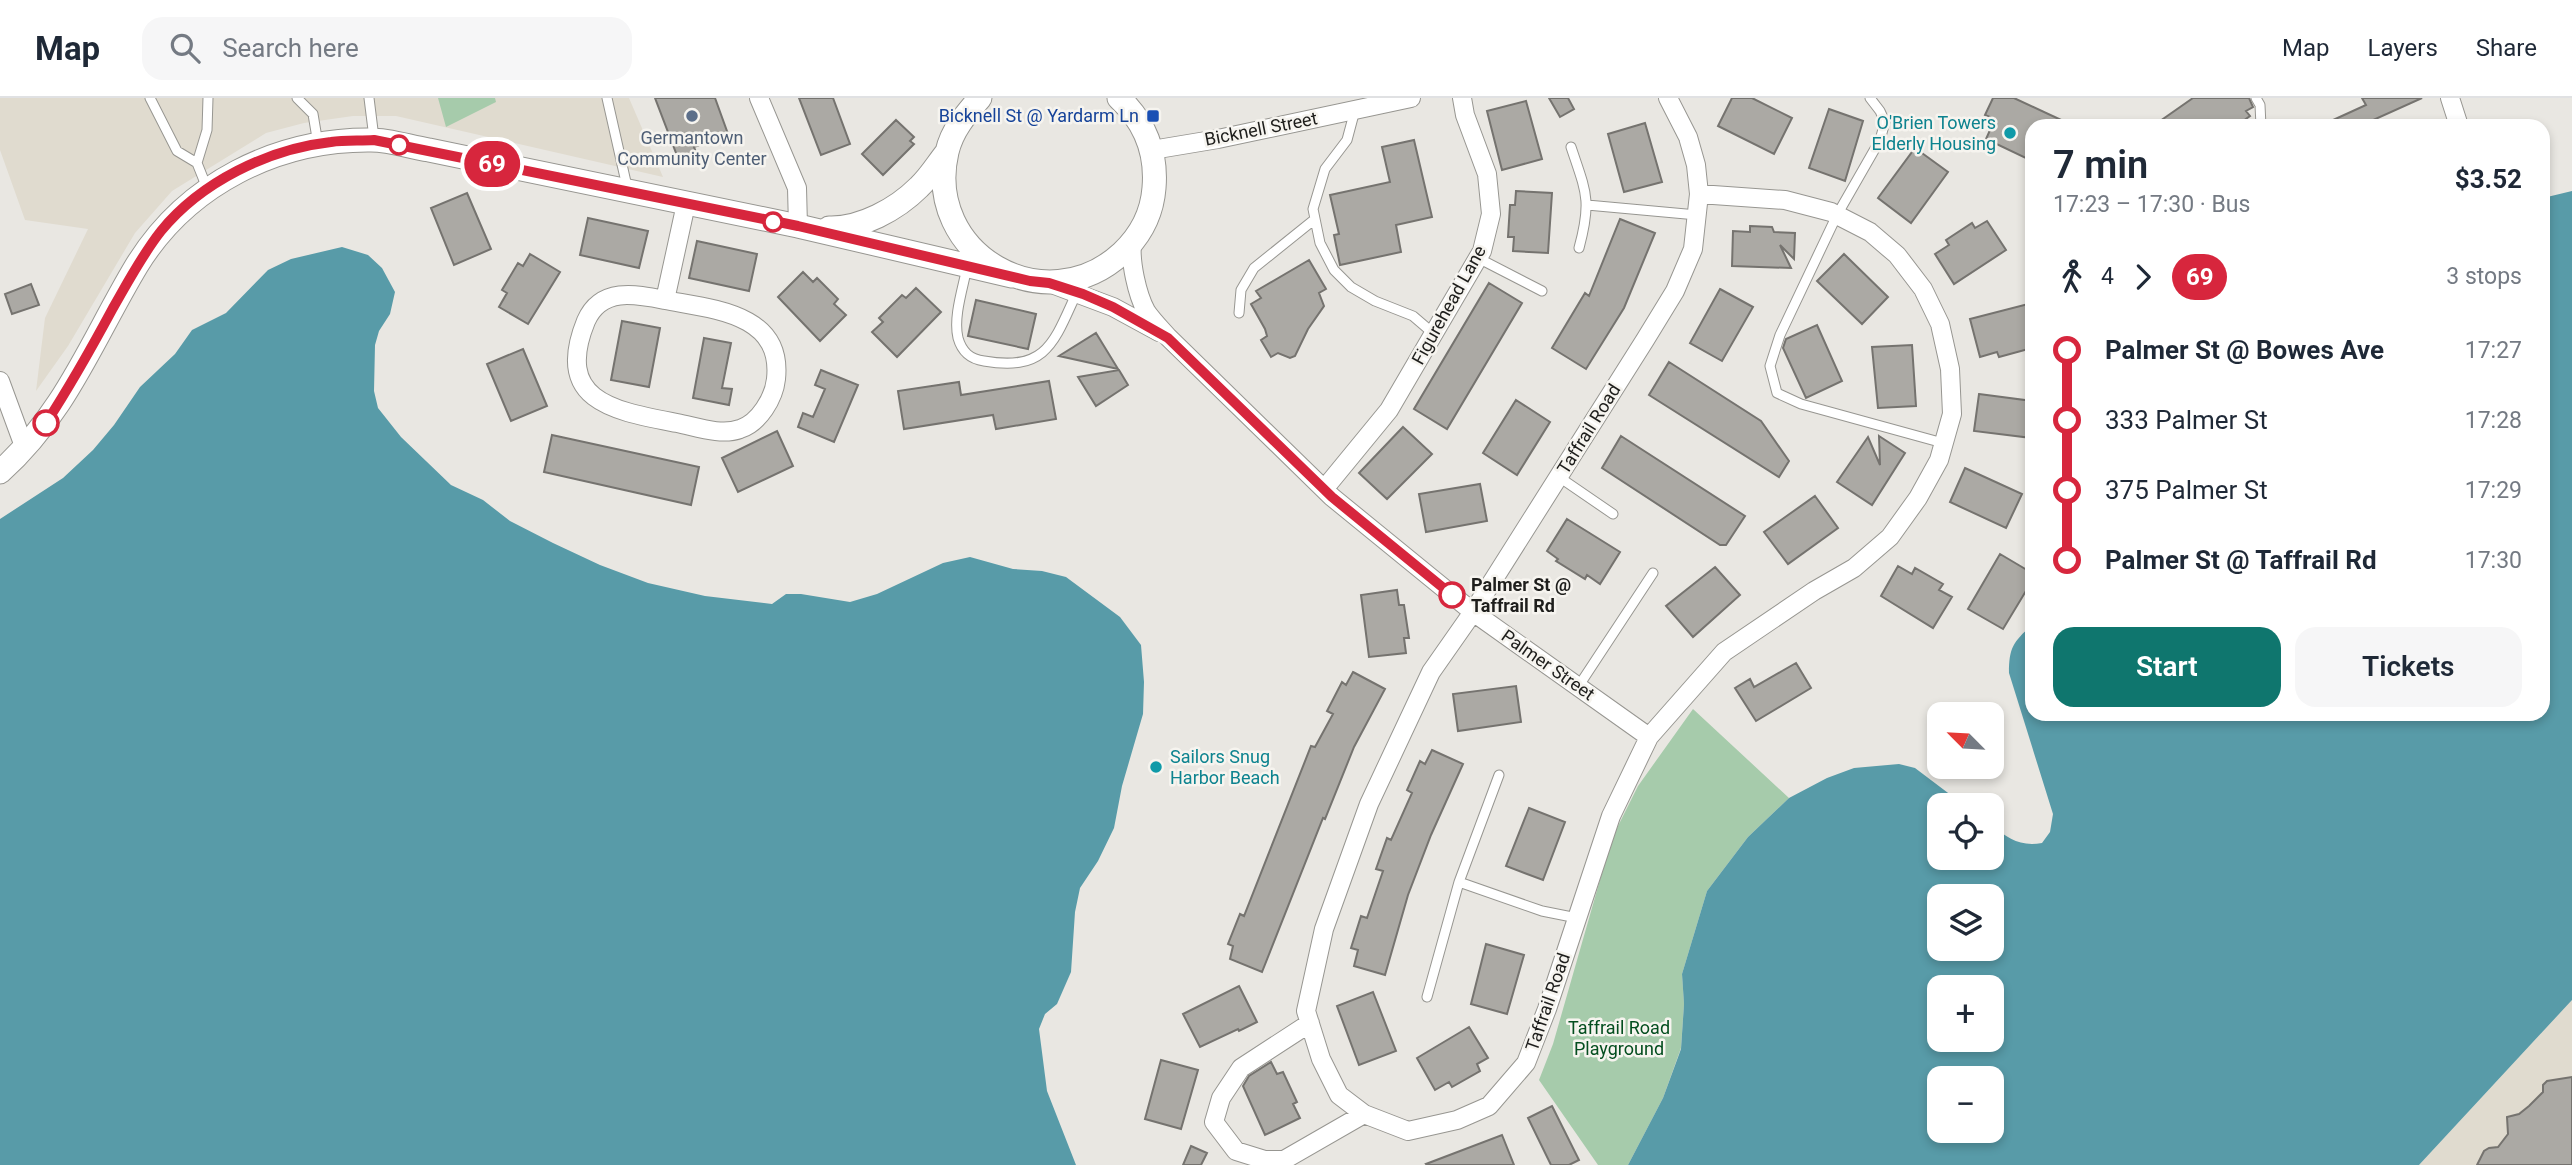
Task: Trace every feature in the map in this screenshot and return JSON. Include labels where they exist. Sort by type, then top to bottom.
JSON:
[{"type":"street","points":[[759,98],[797,188],[798,226]]},
{"type":"street","points":[[798,226],[839,228],[863,222],[892,208],[919,187],[947,152],[960,122],[980,98]]},
{"type":"street","points":[[0,472],[25,450],[42,429],[69,388],[138,264],[162,230],[207,188],[262,160],[292,149],[318,144],[374,140],[798,226],[1049,283],[1080,278],[1109,265],[1132,243],[1145,222],[1153,199],[1155,174],[1152,150],[1143,128],[1130,108],[1119,98]]},
{"type":"street","name":"Bicknell Street","points":[[1152,150],[1218,139],[1411,98]]},
{"type":"street","name":"Figurehead Lane","points":[[1325,488],[1389,410],[1482,251],[1491,214],[1487,174],[1465,115],[1462,98]]},
{"type":"street","points":[[2450,98],[2457,119]]},
{"type":"street","name":"Taffrail Road","points":[[1672,99],[1696,165],[1699,194],[1693,249],[1675,290],[1473,612],[1431,673],[1369,804],[1324,929],[1306,1012],[1321,1059],[1339,1095],[1364,1114],[1408,1131],[1457,1120],[1489,1107],[1526,1063],[1611,816],[1649,737],[1724,652],[1814,591],[1854,568],[1890,537],[1918,498],[1939,460],[1952,414],[1950,369],[1940,324],[1923,289],[1897,255],[1870,232],[1837,215],[1785,200],[1699,194]]},
{"type":"street","points":[[947,152],[944,184],[950,212],[964,239],[985,261],[1012,276]]},
{"type":"street","points":[[665,300],[686,204]]},
{"type":"street","name":"Palmer Street","points":[[1132,243],[1130,254],[1146,310],[1168,338],[1332,497],[1473,612],[1649,737]]},
{"type":"street","name":"Palmer Street","points":[[1049,283],[1113,307],[1168,338]]},
{"type":"street","points":[[614,295],[638,295],[665,300],[729,312],[755,324],[767,339],[774,354],[776,380],[767,404],[757,419],[741,429],[721,432],[628,413],[610,407],[592,396],[583,384],[576,365],[579,340],[589,314],[600,302],[614,295]]},
{"type":"street","points":[[0,381],[25,450]]},
{"type":"street","points":[[1310,1023],[1241,1068],[1221,1098],[1214,1122],[1236,1151],[1265,1160],[1284,1160],[1364,1114]]},
{"type":"lane","points":[[150,98],[177,151],[197,163],[207,188]]},
{"type":"lane","points":[[197,163],[207,130],[208,98]]},
{"type":"lane","points":[[297,98],[313,114],[318,144]]},
{"type":"lane","points":[[369,98],[374,140]]},
{"type":"lane","points":[[607,98],[628,192]]},
{"type":"lane","points":[[1870,98],[1881,111],[1885,122],[1880,140],[1837,215],[1780,335],[1770,366],[1777,393],[1801,404],[1943,443]]},
{"type":"lane","points":[[2256,98],[2260,105],[2261,119]]},
{"type":"lane","points":[[1355,110],[1347,140],[1325,169],[1313,209],[1320,243],[1334,270],[1351,287],[1375,301],[1413,316],[1434,334]]},
{"type":"lane","points":[[1571,146],[1588,199],[1587,219],[1579,248]]},
{"type":"lane","points":[[1587,205],[1697,215]]},
{"type":"lane","points":[[1239,313],[1241,290],[1254,268],[1315,219]]},
{"type":"lane","points":[[1478,258],[1542,291]]},
{"type":"lane","points":[[967,266],[957,336],[962,349],[973,359],[1015,364],[1037,357],[1057,332],[1077,292]]},
{"type":"lane","points":[[1559,477],[1613,514]]},
{"type":"lane","points":[[1578,687],[1653,573]]},
{"type":"lane","points":[[1427,997],[1459,882],[1499,775]]},
{"type":"lane","points":[[1459,882],[1542,911],[1577,918]]},
{"type":"shaded area","points":[[0,98],[629,98],[663,177],[396,116],[353,116],[304,123],[266,133],[172,191],[135,233],[68,346],[36,391],[45,318],[88,229],[25,220],[0,150]]},
{"type":"shaded area","points":[[2572,1000],[2572,1165],[2419,1165]]},
{"type":"green space","points":[[438,98],[495,98],[496,102],[446,127]]},
{"type":"green space","name":"Taffrail Road Playground","points":[[1693,709],[1789,798],[1748,837],[1707,891],[1682,974],[1684,1004],[1681,1048],[1663,1098],[1628,1165],[1598,1165],[1539,1080],[1553,1044],[1612,838],[1638,786]]},
{"type":"water","points":[[2572,191],[2572,1000],[2419,1165],[1628,1165],[1663,1098],[1681,1049],[1684,1004],[1682,974],[1707,891],[1748,837],[1789,798],[1827,778],[1854,768],[1899,764],[1915,768],[1948,793],[1927,793],[1927,870],[2004,870],[2004,834],[2021,843],[2042,843],[2050,832],[2053,814],[2009,673],[2013,646],[2025,631],[2025,721],[2550,721],[2550,196]]},
{"type":"water","points":[[342,247],[368,255],[382,268],[395,292],[390,314],[379,331],[375,345],[374,391],[378,408],[401,437],[451,485],[483,500],[510,521],[553,543],[648,583],[705,596],[772,604],[786,594],[850,602],[877,594],[943,563],[970,557],[1013,569],[1042,571],[1066,577],[1120,617],[1141,645],[1143,714],[1122,786],[1114,828],[1098,861],[1080,888],[1075,912],[1071,972],[1057,1004],[1045,1014],[1039,1029],[1047,1091],[1076,1165],[0,1165],[0,519],[63,478],[93,450],[140,387],[175,354],[192,330],[226,313],[268,270],[291,259]]},
{"type":"building","name":"Germantown Community Center","points":[[655,98],[715,98],[728,134],[694,147],[699,160],[681,166]]},
{"type":"building","points":[[799,98],[833,98],[850,144],[821,155]]},
{"type":"building","points":[[1549,98],[1568,98],[1574,109],[1560,117]]},
{"type":"building","points":[[1732,98],[1752,98],[1792,118],[1774,154],[1718,126]]},
{"type":"building","name":"O'Brien Towers Elderly Housing","points":[[1993,98],[2014,98],[2059,119],[2025,119],[2025,158],[1986,139],[1995,119],[1985,115]]},
{"type":"building","points":[[2193,98],[2249,98],[2253,107],[2246,111],[2250,116],[2246,119],[2163,119]]},
{"type":"building","points":[[2362,98],[2422,98],[2376,119],[2335,119],[2366,105]]},
{"type":"building","points":[[1526,101],[1542,159],[1502,170],[1487,111]]},
{"type":"building","points":[[1829,109],[1863,121],[1845,181],[1809,168]]},
{"type":"building","points":[[896,120],[914,137],[910,141],[914,144],[883,175],[862,154]]},
{"type":"building","points":[[1645,123],[1662,182],[1624,192],[1608,134]]},
{"type":"building","points":[[1414,140],[1432,217],[1396,225],[1401,252],[1340,265],[1334,235],[1339,234],[1330,195],[1390,182],[1382,147]]},
{"type":"building","points":[[1915,148],[1948,172],[1911,223],[1878,198]]},
{"type":"building","points":[[1516,191],[1552,193],[1548,253],[1513,251],[1514,237],[1508,237],[1510,205],[1515,205]]},
{"type":"building","points":[[467,193],[491,249],[454,265],[431,208]]},
{"type":"building","points":[[588,218],[648,231],[639,268],[580,255]]},
{"type":"building","points":[[1620,219],[1655,233],[1624,308],[1586,369],[1552,348],[1585,293],[1589,296]]},
{"type":"building","points":[[1987,221],[2006,250],[1954,284],[1935,254],[1949,245],[1946,240],[1972,223],[1975,228]]},
{"type":"building","points":[[1750,226],[1772,227],[1774,232],[1795,233],[1794,259],[1780,245],[1791,268],[1732,266],[1733,231],[1750,232]]},
{"type":"building","points":[[697,241],[757,254],[749,291],[689,278]]},
{"type":"building","points":[[530,254],[560,272],[528,324],[499,307],[507,293],[502,290],[518,263],[523,266]]},
{"type":"building","points":[[1844,254],[1888,297],[1862,324],[1817,281]]},
{"type":"building","points":[[1309,260],[1326,289],[1319,293],[1324,306],[1308,329],[1295,356],[1290,358],[1278,353],[1271,357],[1261,340],[1267,336],[1265,329],[1251,304],[1261,298],[1256,291]]},
{"type":"building","points":[[803,272],[813,282],[817,278],[838,299],[834,304],[846,315],[820,341],[778,297]]},
{"type":"building","points":[[1489,283],[1522,303],[1447,429],[1414,409]]},
{"type":"building","points":[[31,284],[39,305],[12,314],[5,294]]},
{"type":"building","points":[[916,288],[941,312],[897,357],[872,332],[883,322],[879,318],[902,295],[906,298]]},
{"type":"building","points":[[1720,289],[1753,307],[1722,361],[1690,343]]},
{"type":"building","points":[[976,300],[1036,314],[1028,349],[968,336]]},
{"type":"building","points":[[2025,305],[2025,350],[1999,357],[1997,352],[1980,357],[1970,319]]},
{"type":"building","points":[[622,321],[660,328],[649,387],[611,380]]},
{"type":"building","points":[[1817,325],[1842,381],[1806,398],[1783,348],[1786,339]]},
{"type":"building","points":[[1096,333],[1118,369],[1059,356]]},
{"type":"building","points":[[704,338],[731,343],[722,388],[732,389],[729,405],[693,398]]},
{"type":"building","points":[[1912,345],[1916,406],[1878,408],[1872,347]]},
{"type":"building","points":[[523,349],[547,406],[511,421],[487,364]]},
{"type":"building","points":[[1669,362],[1761,421],[1789,461],[1779,477],[1649,395]]},
{"type":"building","points":[[821,370],[858,385],[834,442],[798,427],[803,413],[813,417],[825,389],[815,385]]},
{"type":"building","points":[[1119,370],[1128,385],[1096,406],[1078,377]]},
{"type":"building","points":[[1049,381],[1056,419],[996,429],[993,415],[904,429],[898,391],[959,382],[961,395]]},
{"type":"building","points":[[1979,394],[2025,400],[2025,437],[1974,431]]},
{"type":"building","points":[[1516,400],[1550,422],[1517,475],[1483,453]]},
{"type":"building","points":[[1403,427],[1432,454],[1387,499],[1359,473]]},
{"type":"building","points":[[777,431],[793,466],[738,492],[722,458]]},
{"type":"building","points":[[552,435],[699,467],[691,505],[544,472]]},
{"type":"building","points":[[1621,436],[1745,516],[1726,545],[1720,545],[1602,468]]},
{"type":"building","points":[[1879,436],[1905,453],[1872,505],[1837,482],[1868,437],[1880,465]]},
{"type":"building","points":[[1965,468],[2022,494],[2006,528],[1950,502]]},
{"type":"building","points":[[1480,484],[1487,521],[1426,532],[1419,494]]},
{"type":"building","points":[[1815,496],[1838,528],[1788,564],[1764,532]]},
{"type":"building","points":[[1567,519],[1620,552],[1600,584],[1587,575],[1585,579],[1556,561],[1558,559],[1547,551]]},
{"type":"building","points":[[2000,554],[2025,569],[2025,593],[2003,629],[1968,609]]},
{"type":"building","points":[[1898,566],[1912,574],[1915,568],[1943,584],[1939,590],[1952,597],[1933,628],[1881,596]]},
{"type":"building","points":[[1715,567],[1740,595],[1693,637],[1666,606]]},
{"type":"building","points":[[1397,590],[1399,605],[1404,605],[1409,638],[1404,638],[1406,653],[1369,657],[1361,595]]},
{"type":"building","points":[[1796,663],[1811,688],[1756,721],[1735,688],[1750,679],[1754,687]]},
{"type":"building","points":[[1353,672],[1385,689],[1354,747],[1325,819],[1323,818],[1262,972],[1230,959],[1233,946],[1228,944],[1240,914],[1244,916],[1311,746],[1315,747],[1333,714],[1327,711],[1342,682],[1346,685]]},
{"type":"building","points":[[1516,686],[1521,722],[1458,731],[1453,694]]},
{"type":"building","points":[[1432,750],[1463,764],[1408,895],[1385,975],[1354,966],[1358,950],[1351,948],[1361,916],[1367,918],[1383,871],[1376,869],[1387,838],[1391,840],[1412,793],[1407,790],[1420,761],[1425,764]]},
{"type":"building","points":[[1529,808],[1565,822],[1543,880],[1506,866]]},
{"type":"building","points":[[1486,944],[1524,955],[1507,1014],[1471,1004]]},
{"type":"building","points":[[1239,986],[1257,1022],[1200,1047],[1183,1014]]},
{"type":"building","points":[[1373,992],[1396,1051],[1359,1065],[1337,1006]]},
{"type":"building","points":[[1469,1027],[1488,1058],[1477,1064],[1480,1071],[1452,1087],[1449,1082],[1435,1090],[1417,1058]]},
{"type":"building","points":[[1161,1060],[1198,1070],[1181,1129],[1145,1119]]},
{"type":"building","points":[[1271,1062],[1277,1074],[1283,1072],[1297,1102],[1293,1104],[1300,1118],[1265,1135],[1243,1086],[1249,1076]]},
{"type":"building","points":[[2572,1077],[2572,1165],[2477,1165],[2484,1151],[2498,1147],[2508,1134],[2507,1117],[2519,1114],[2529,1106],[2543,1092],[2543,1085],[2547,1081]]},
{"type":"building","points":[[1552,1106],[1579,1160],[1569,1165],[1551,1165],[1528,1118]]},
{"type":"building","points":[[1502,1135],[1514,1165],[1426,1164]]},
{"type":"building","points":[[1191,1146],[1207,1153],[1201,1165],[1183,1165]]},
{"type":"bus line","name":"69","points":[[46,423],[69,388],[138,264],[162,230],[207,188],[262,160],[292,149],[331,142],[374,140],[798,226],[1030,281],[1049,283],[1083,294],[1113,307],[1168,338],[1332,497],[1452,595]]},
{"type":"place","name":"Germantown Community Center","points":[[692,116]]},
{"type":"place","name":"Bicknell St @ Yardarm Ln","points":[[1153,116]]},
{"type":"place","name":"O'Brien Towers Elderly Housing","points":[[2010,133]]},
{"type":"place","name":"Palmer St @ Taffrail Rd","points":[[1452,595]]},
{"type":"place","name":"Sailors Snug Harbor Beach","points":[[1156,767]]}]
